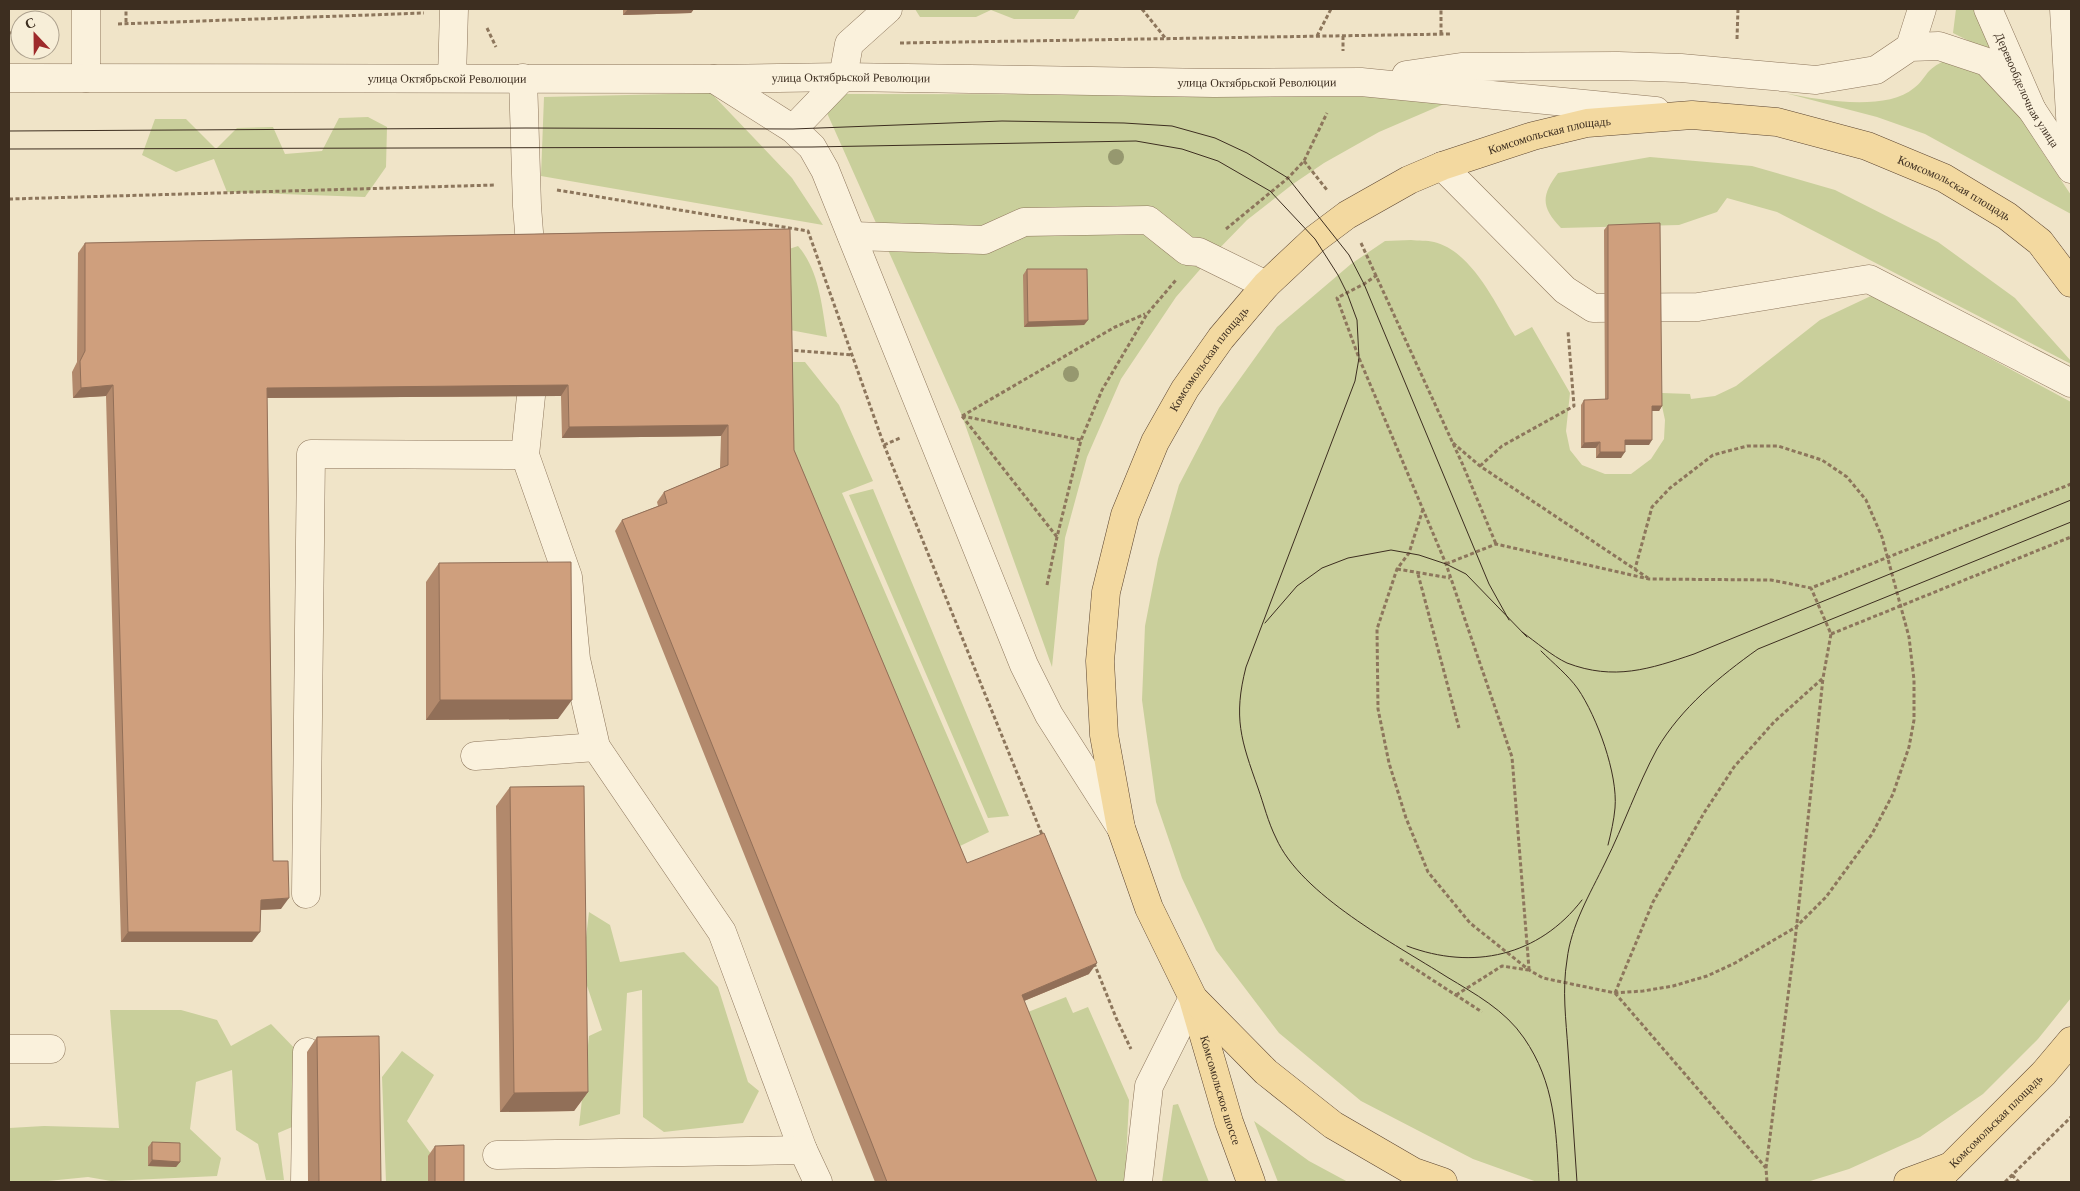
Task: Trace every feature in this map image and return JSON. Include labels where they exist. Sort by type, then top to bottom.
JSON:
[{"type":"main road","name":"Комсомольская площадь","points":[[1443,1182],[1414,1172],[1332,1125],[1266,1072],[1193,998],[1149,908],[1121,828],[1104,735],[1100,661],[1106,592],[1125,515],[1154,442],[1185,389],[1221,338],[1266,286],[1315,239],[1347,215],[1409,180],[1442,166],[1533,136],[1587,123],[1692,115],[1777,122],[1867,146],[1944,178],[2007,216],[2040,242],[2071,283]]},
{"type":"main road","points":[[2040,242],[2071,254]]},
{"type":"main road","name":"Комсомольское шоссе","points":[[1193,998],[1229,1122],[1251,1182]]},
{"type":"main road","name":"Комсомольская площадь","points":[[1908,1182],[1943,1174],[2044,1074],[2071,1041]]},
{"type":"street","points":[[794,130],[843,77],[849,44],[888,9]]},
{"type":"street","points":[[1910,47],[1922,9]]},
{"type":"street","name":"Деревообделочная улица","points":[[1988,9],[2032,110],[2069,165]]},
{"type":"street","points":[[2064,9],[2071,133],[2069,165]]},
{"type":"street","points":[[452,78],[454,10]]},
{"type":"street","points":[[86,19],[86,78]]},
{"type":"street","points":[[1352,82],[1461,67],[1618,66],[1681,68],[1816,80],[1876,70],[1910,47],[1939,46],[1987,62],[2032,110]]},
{"type":"street","name":"улица Октябрьской Революции","points":[[9,78],[714,79],[843,77],[1214,83],[1352,82],[1504,95],[1692,115]]},
{"type":"street","points":[[524,78],[530,245]]},
{"type":"street","points":[[714,79],[794,130],[812,147],[825,170],[1024,665],[1049,715],[1121,828]]},
{"type":"street","points":[[1442,166],[1566,290],[1593,308],[1698,307],[1869,279],[2071,383]]},
{"type":"street","points":[[852,236],[984,240],[1024,222],[1148,220],[1187,250],[1199,252],[1266,286]]},
{"type":"street","points":[[532,396],[525,455],[568,577],[576,659],[596,747],[722,932],[803,1150],[818,1182]]},
{"type":"street","points":[[306,894],[311,454],[525,455]]},
{"type":"street","points":[[475,756],[596,747]]},
{"type":"street","points":[[1138,1182],[1149,1086],[1193,998]]},
{"type":"street","points":[[9,1049],[51,1049]]},
{"type":"street","points":[[305,1182],[307,1052]]},
{"type":"street","points":[[497,1156],[803,1150]]},
{"type":"path","points":[[126,9],[126,22]]},
{"type":"path","points":[[395,9],[395,14]]},
{"type":"path","points":[[1142,9],[1166,39]]},
{"type":"path","points":[[1317,36],[1331,9]]},
{"type":"path","points":[[899,43],[1441,34],[1441,9]]},
{"type":"path","points":[[1737,39],[1738,9]]},
{"type":"path","points":[[86,19],[126,22],[395,14],[454,10],[479,12],[498,51]]},
{"type":"path","points":[[1047,585],[1081,440],[1102,390],[1146,314],[1199,252],[1288,178],[1304,161],[1352,82]]},
{"type":"path","points":[[1304,161],[1347,215]]},
{"type":"path","points":[[9,199],[527,185],[808,232],[884,445],[1047,846]]},
{"type":"path","points":[[1496,544],[1453,443],[1376,275],[1364,284],[1337,298],[1359,358],[1446,564],[1512,757],[1529,970]]},
{"type":"path","points":[[1480,466],[1502,446],[1574,406],[1566,290]]},
{"type":"path","points":[[962,416],[1115,327],[1146,314]]},
{"type":"path","points":[[785,350],[852,355]]},
{"type":"path","points":[[962,416],[1081,440]]},
{"type":"path","points":[[962,416],[1057,537]]},
{"type":"path","points":[[884,445],[908,435]]},
{"type":"path","points":[[1453,443],[1480,466],[1649,578]]},
{"type":"path","points":[[1423,509],[1409,553],[1397,569],[1377,629],[1378,709],[1389,763],[1406,818],[1428,872],[1470,923],[1529,970],[1543,978],[1615,993],[1673,986],[1706,976],[1735,963],[1796,927],[1826,897],[1872,834],[1893,794],[1909,747],[1914,720],[1914,680],[1909,637],[1882,536],[1866,500],[1847,477],[1822,460],[1778,446],[1747,446],[1713,455],[1670,488],[1652,507],[1635,569]]},
{"type":"path","points":[[1446,564],[1496,544],[1649,578],[1772,580],[1811,588],[2071,484]]},
{"type":"path","points":[[1830,634],[2071,537]]},
{"type":"path","points":[[1397,569],[1451,578]]},
{"type":"path","points":[[1418,574],[1459,728]]},
{"type":"path","points":[[1768,1182],[1766,1168],[1796,927],[1823,678],[1830,634],[1811,588]]},
{"type":"path","points":[[1615,993],[1653,902],[1704,813],[1734,766],[1774,722],[1823,678]]},
{"type":"path","points":[[1091,956],[1117,1020],[1149,1086]]},
{"type":"path","points":[[1400,959],[1482,1012]]},
{"type":"path","points":[[1456,995],[1502,966],[1529,970]]},
{"type":"path","points":[[1615,993],[1766,1168]]},
{"type":"path","points":[[2005,1182],[2071,1117]]},
{"type":"path","points":[[2012,1175],[2019,1182]]},
{"type":"green space","points":[[915,9],[1080,9],[1074,19],[1014,19],[991,10],[976,17],[920,17]]},
{"type":"green space","points":[[1956,9],[1974,9],[1995,54],[1953,33]]},
{"type":"green space","points":[[1942,62],[1963,62],[1986,75],[2016,103],[2041,150],[2071,195],[2071,214],[1925,134],[1877,117],[1785,93],[1833,101],[1870,102],[1887,100],[1902,95],[1914,88],[1932,68]]},
{"type":"green space","points":[[711,93],[792,178],[823,225],[541,176],[544,97]]},
{"type":"green space","points":[[840,94],[1465,95],[1379,132],[1324,163],[1293,184],[1247,220],[1176,297],[1121,379],[1087,457],[1065,538],[1052,667],[962,416],[827,113]]},
{"type":"green space","points":[[368,117],[387,127],[386,167],[365,197],[227,192],[214,159],[176,172],[142,155],[155,119],[186,119],[216,149],[237,128],[273,127],[285,154],[322,151],[339,118]]},
{"type":"green space","points":[[1650,157],[1752,166],[1835,190],[1938,242],[2015,298],[2071,361],[2071,364],[1777,212],[1727,198],[1717,212],[1679,225],[1561,228],[1554,221],[1547,207],[1546,195],[1548,188],[1558,173]]},
{"type":"green space","points":[[1411,240],[1434,242],[1448,247],[1460,256],[1482,281],[1515,336],[1532,327],[1570,393],[1566,431],[1570,450],[1582,465],[1605,474],[1631,474],[1651,459],[1664,439],[1665,420],[1662,393],[1690,394],[1691,399],[1715,396],[1736,386],[1820,320],[1873,295],[2071,402],[2071,998],[2038,1039],[1983,1094],[1920,1137],[1849,1169],[1807,1182],[1537,1182],[1473,1159],[1361,1101],[1279,1033],[1216,950],[1182,878],[1156,802],[1142,700],[1145,626],[1158,559],[1179,485],[1219,408],[1277,327],[1351,264],[1385,241]]},
{"type":"green space","points":[[798,246],[811,266],[819,289],[827,337],[790,330],[789,249]]},
{"type":"green space","points":[[785,362],[805,362],[839,405],[873,481],[842,493],[989,832],[960,846],[793,455]]},
{"type":"green space","points":[[873,489],[1009,816],[988,818],[849,495]]},
{"type":"green space","points":[[589,912],[610,925],[620,962],[684,952],[718,987],[748,1082],[759,1091],[743,1123],[664,1132],[643,1117],[642,990],[627,993],[620,1114],[579,1126],[589,1036],[602,1030],[582,971]]},
{"type":"green space","points":[[1066,997],[1073,1013],[1088,1007],[1129,1100],[1125,1182],[1090,1182],[1023,1014]]},
{"type":"green space","points":[[110,1010],[181,1010],[217,1020],[231,1046],[271,1024],[302,1056],[304,1122],[278,1133],[284,1180],[266,1180],[258,1144],[236,1130],[232,1070],[196,1082],[190,1129],[221,1158],[217,1176],[111,1181],[88,1177],[38,1182],[9,1182],[9,1128],[44,1126],[119,1128]]},
{"type":"green space","points":[[402,1051],[434,1075],[407,1121],[434,1158],[434,1182],[386,1182],[382,1077]]},
{"type":"green space","points":[[1178,1104],[1209,1182],[1162,1182],[1173,1105]]},
{"type":"green space","points":[[1254,1121],[1309,1161],[1348,1182],[1278,1182]]},
{"type":"building","points":[[1660,223],[1662,406],[1652,406],[1652,440],[1625,440],[1625,452],[1600,452],[1600,442],[1584,443],[1584,400],[1608,399],[1608,225]]},
{"type":"building","points":[[790,229],[794,450],[967,863],[1044,833],[1097,963],[1022,995],[1097,1182],[887,1182],[622,520],[667,503],[664,492],[728,465],[728,425],[569,427],[568,385],[267,388],[273,861],[288,861],[289,898],[261,900],[260,932],[128,932],[113,385],[81,388],[80,361],[85,351],[85,243]]},
{"type":"building","points":[[1027,269],[1087,269],[1088,320],[1028,322]]},
{"type":"building","points":[[571,562],[572,700],[440,700],[439,563]]},
{"type":"building","points":[[584,786],[588,1092],[514,1093],[510,787]]},
{"type":"building","points":[[379,1036],[381,1182],[319,1182],[317,1037]]},
{"type":"building","points":[[152,1142],[180,1143],[180,1162],[152,1160]]},
{"type":"building","points":[[464,1145],[464,1182],[435,1182],[435,1146]]},
{"type":"tram line","points":[[9,131],[526,128],[793,129],[1002,121],[1124,123],[1172,126],[1215,138],[1247,153],[1288,178],[1349,255],[1364,284],[1489,584],[1509,620]]},
{"type":"tram line","points":[[9,149],[812,147],[1136,141],[1182,149],[1218,161],[1270,191],[1315,239],[1338,275],[1357,320],[1359,358],[1355,381],[1246,667],[1242,685],[1240,715],[1243,742],[1247,756],[1268,820],[1276,838],[1288,859],[1306,879],[1327,898],[1377,934],[1489,1003],[1508,1019],[1524,1038],[1534,1055],[1548,1089],[1555,1125],[1559,1182]]},
{"type":"tram line","points":[[1522,632],[1561,660],[1584,668],[1616,672],[1647,668],[1694,654],[2071,500]]},
{"type":"tram line","points":[[1577,1182],[1565,1005],[1565,982],[1569,947],[1582,910],[1612,849],[1650,763],[1667,734],[1689,706],[1730,670],[1758,649],[2071,522]]},
{"type":"tram line","points":[[1265,623],[1297,586],[1322,568],[1348,558],[1391,550],[1419,555],[1446,564],[1466,574],[1527,637]]},
{"type":"tram line","points":[[1541,651],[1578,689],[1592,715],[1605,746],[1615,794],[1614,817],[1608,845]]},
{"type":"tram line","points":[[1407,946],[1456,957],[1480,957],[1503,953],[1525,946],[1546,934],[1565,919],[1582,900]]}]
